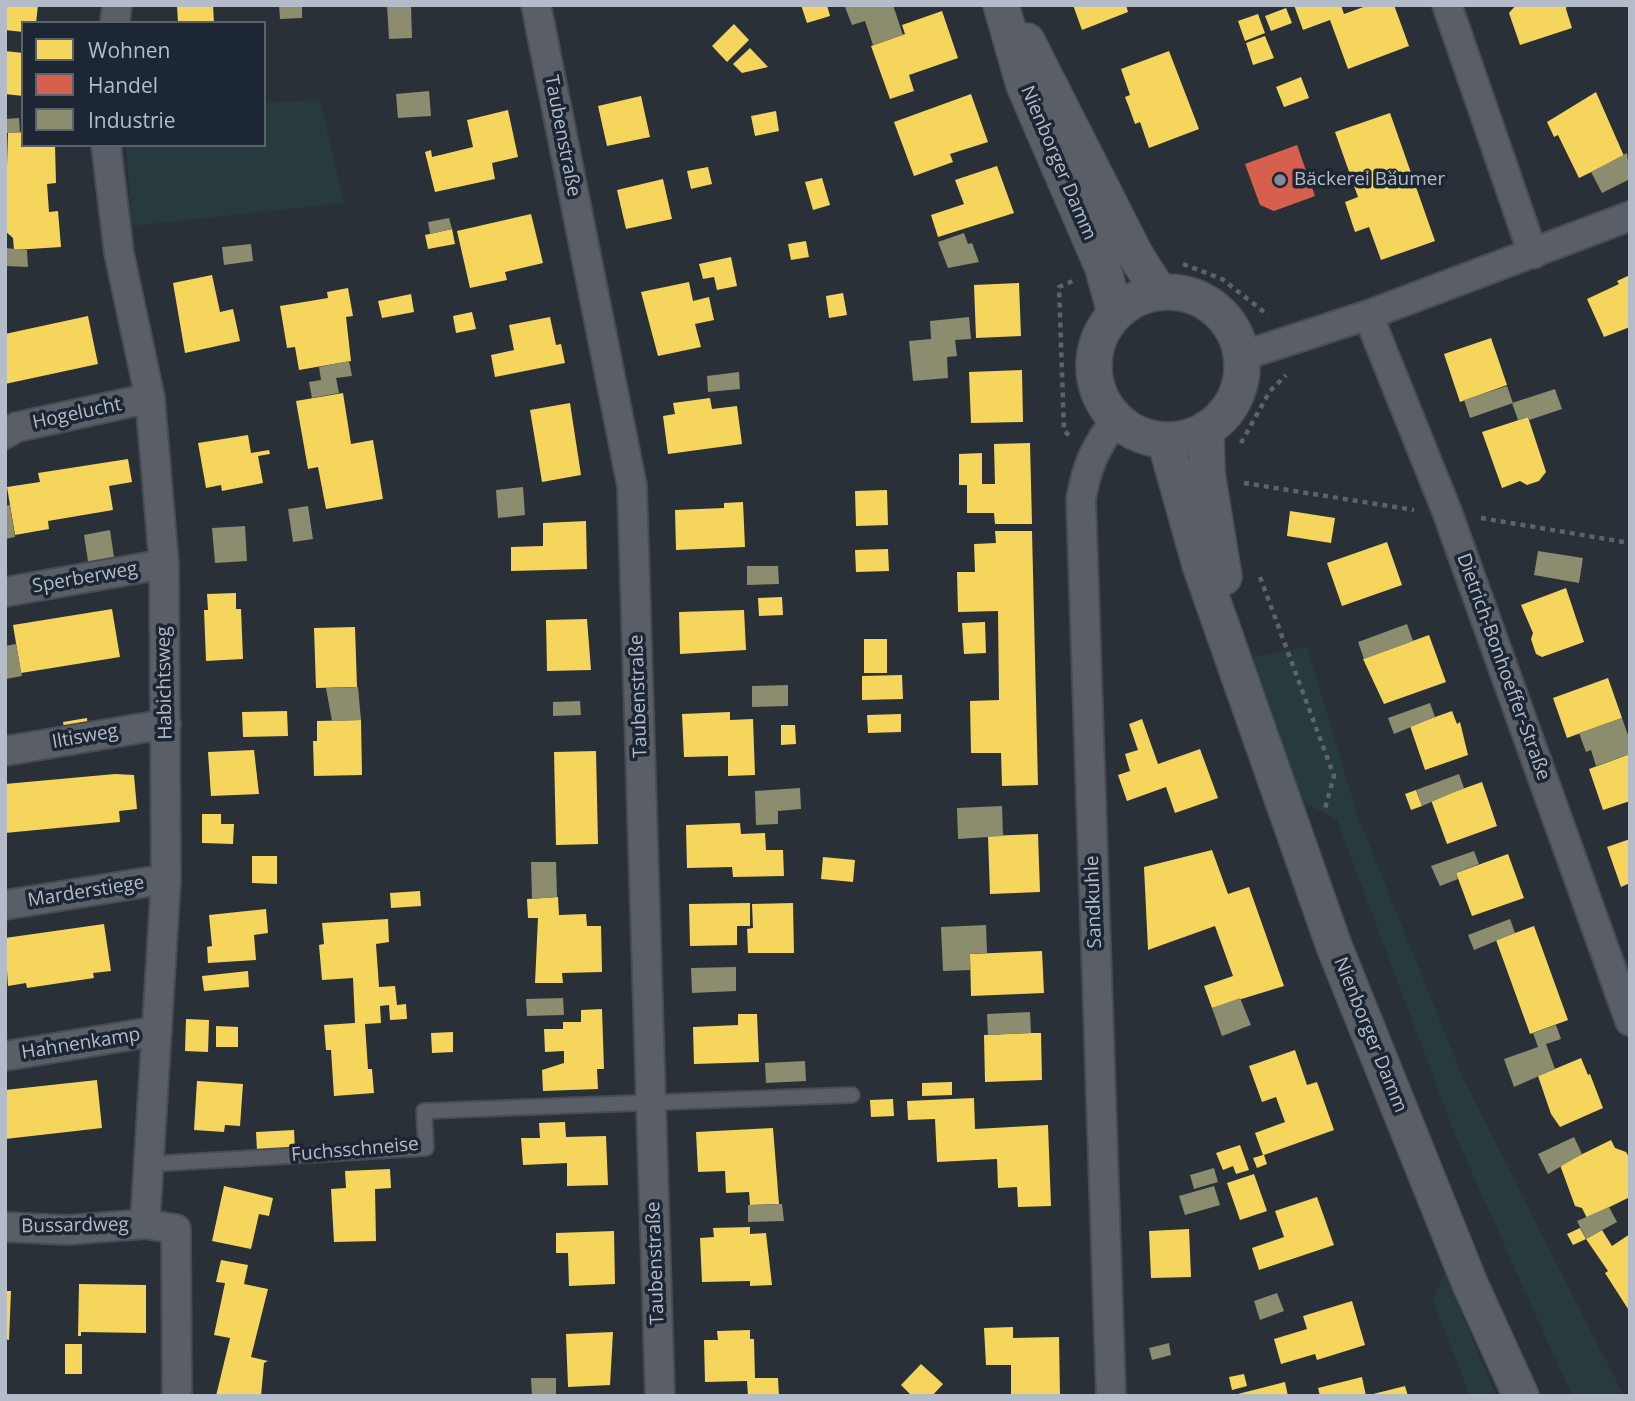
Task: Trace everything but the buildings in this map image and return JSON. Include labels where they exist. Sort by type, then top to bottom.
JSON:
[{"type":"street","name":"Taubenstraße","points":[[536,5],[632,486],[660,1396]]},
{"type":"street","points":[[1447,5],[1533,254]]},
{"type":"street","name":"Nienborger Damm","points":[[1002,9],[1023,34],[1136,256],[1159,292]]},
{"type":"street","name":"Nienborger Damm","points":[[1002,9],[1024,85],[1103,268],[1115,313]]},
{"type":"street","name":"Habichtsweg","points":[[106,147],[119,253],[150,398],[164,564],[166,879],[145,1224]]},
{"type":"street","points":[[1242,356],[1368,315],[1630,216]]},
{"type":"street","points":[[1159,292],[1192,295],[1209,303],[1224,317],[1235,333],[1242,356],[1241,374],[1235,396],[1223,415],[1189,439],[1165,440],[1131,430],[1117,419],[1103,400],[1095,378],[1095,355],[1101,332],[1115,313],[1159,292]]},
{"type":"street","name":"Dietrich-Bonhoeffer-Straße","points":[[1368,315],[1446,509],[1630,1021]]},
{"type":"street","name":"Hogelucht","points":[[5,434],[16,427],[150,398]]},
{"type":"street","name":"Sandkuhle","points":[[1111,1396],[1080,500],[1085,472],[1092,454],[1117,419]]},
{"type":"street","name":"Nienborger Damm","points":[[1206,429],[1207,473],[1235,667]]},
{"type":"street","name":"Nienborger Damm","points":[[1165,440],[1200,565],[1334,946],[1470,1284],[1521,1396]]},
{"type":"street","name":"Sperberweg","points":[[5,592],[164,564]]},
{"type":"street","name":"Iltisweg","points":[[5,751],[166,724]]},
{"type":"street","name":"Marderstiege","points":[[5,905],[166,879]]},
{"type":"street","name":"Hahnenkamp","points":[[5,1056],[157,1031]]},
{"type":"street","points":[[145,1224],[176,1229],[177,1396]]},
{"type":"street","name":"Bussardweg","points":[[5,1227],[67,1230],[145,1224]]},
{"type":"lane","points":[[651,1103],[852,1095]]},
{"type":"lane","name":"Fuchsschneise","points":[[149,1164],[426,1148],[424,1111],[651,1103]]},
{"type":"path","points":[[1136,256],[1158,248],[1174,261],[1222,279],[1274,320],[1286,376],[1270,391],[1229,467],[1207,473]]},
{"type":"path","points":[[1092,454],[1065,431],[1059,287],[1103,268]]},
{"type":"path","points":[[1259,575],[1335,776],[1322,817]]},
{"type":"green space","points":[[320,100],[344,203],[132,226],[126,147],[266,147],[266,103]]},
{"type":"green space","points":[[1307,647],[1357,814],[1463,1078],[1624,1396],[1572,1396],[1456,1137],[1337,820],[1302,801],[1243,659]]},
{"type":"green space","points":[[1445,1273],[1496,1396],[1470,1396],[1433,1300]]},
{"type":"place","name":"Bäckerei Bäumer","points":[[1280,180]]}]
